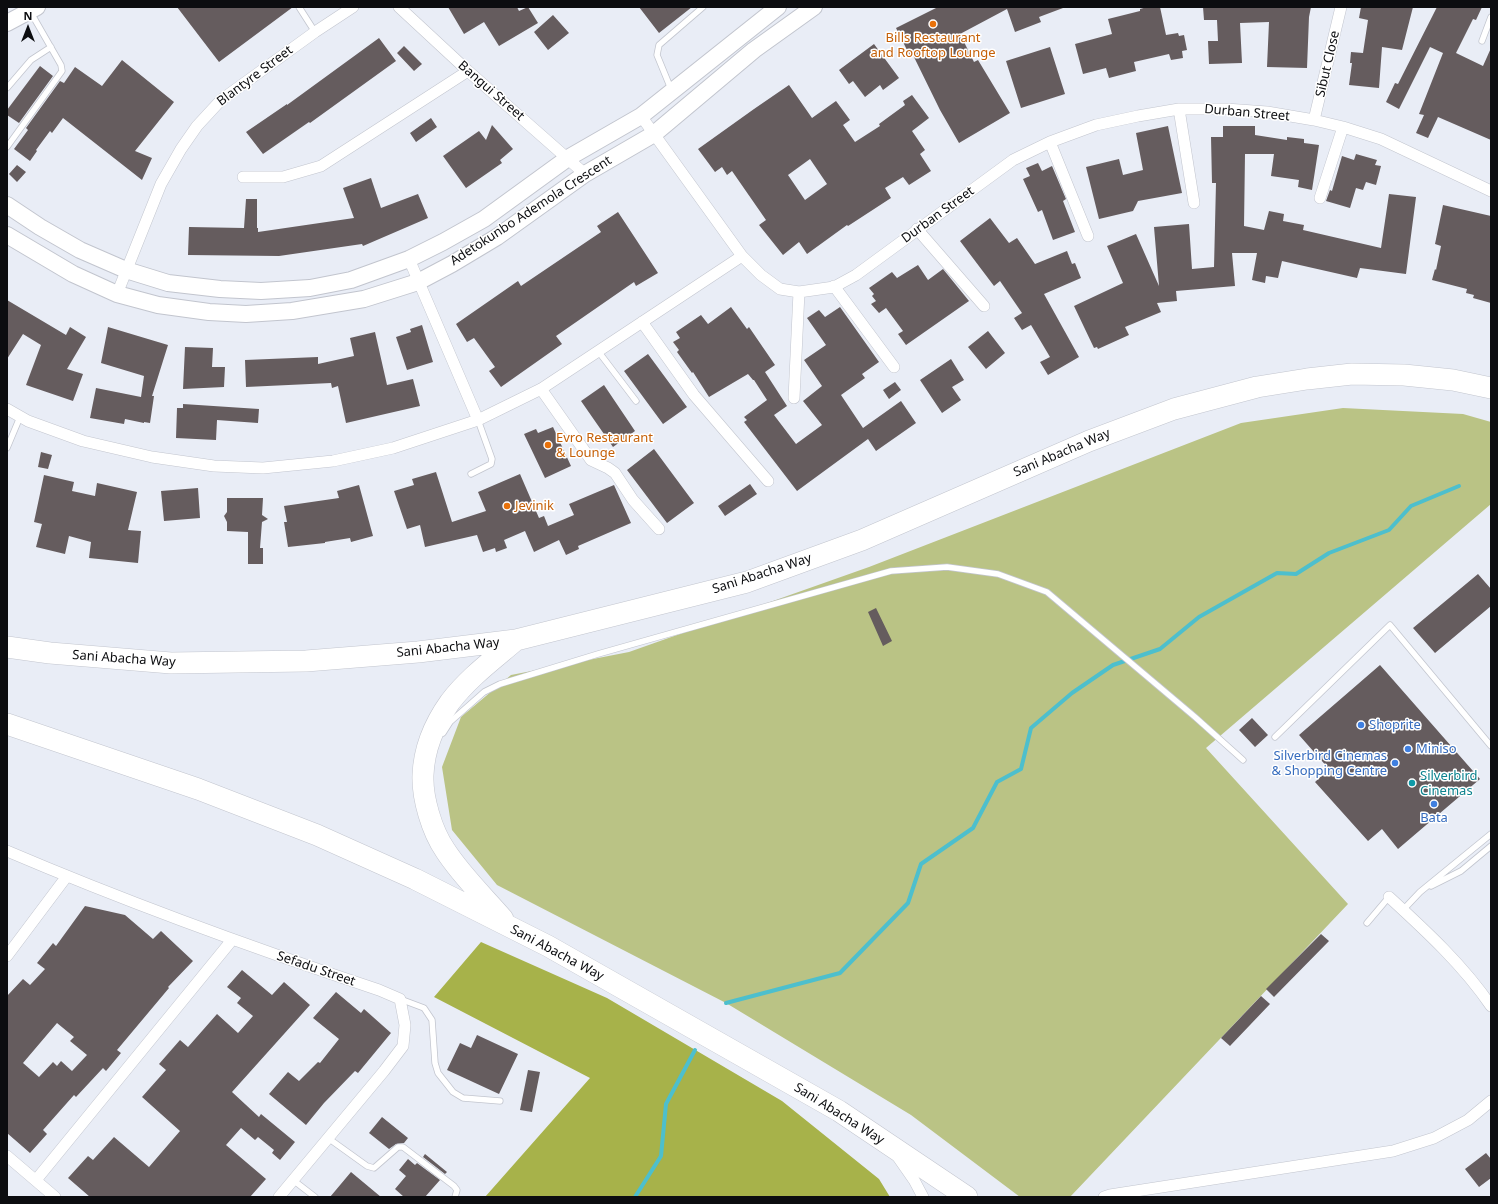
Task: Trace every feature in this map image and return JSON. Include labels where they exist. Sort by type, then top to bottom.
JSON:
[{"type":"highway","name":"Sani Abacha Way","points":[[7,647],[50,653],[171,663],[306,661],[418,652],[516,640],[747,582],[862,540],[1089,441],[1174,409],[1249,389],[1306,379],[1352,374],[1404,375],[1453,380],[1491,388]]},
{"type":"highway","points":[[510,927],[445,850],[432,826],[425,796],[423,775],[430,753],[435,726],[450,702],[470,680],[516,640]]},
{"type":"highway","name":"Sani Abacha Way","points":[[7,724],[198,789],[309,832],[415,879],[548,946],[839,1111],[967,1197]]},
{"type":"main road","name":"Adetokunbo Ademola Crescent","points":[[7,205],[40,227],[80,250],[126,270],[168,283],[220,289],[261,291],[310,288],[351,280],[409,259],[484,219],[568,158],[641,116],[778,7]]},
{"type":"main road","name":"Adetokunbo Ademola Crescent","points":[[7,235],[73,274],[117,294],[158,305],[209,312],[246,314],[292,311],[364,299],[418,282],[497,237],[585,174],[654,134],[754,50],[814,7]]},
{"type":"main road","points":[[7,24],[33,9]]},
{"type":"street","name":"Blantyre Street","points":[[117,294],[161,184],[181,149],[197,126],[221,100],[315,32],[353,7]]},
{"type":"street","name":"Bangui Street","points":[[399,7],[468,71],[585,174]]},
{"type":"street","name":"Sibut Close","points":[[1314,120],[1341,7]]},
{"type":"street","points":[[243,177],[283,177],[321,166],[468,71]]},
{"type":"street","points":[[1179,109],[1194,203]]},
{"type":"street","name":"Durban Street","points":[[641,116],[742,256],[761,275],[780,288],[799,292],[834,286],[856,275],[1013,160],[1050,142],[1096,125],[1179,109],[1226,109],[1267,112],[1314,120],[1343,127],[1381,139],[1491,191]]},
{"type":"street","points":[[1320,198],[1343,127]]},
{"type":"street","points":[[1050,142],[1088,236]]},
{"type":"street","points":[[917,229],[984,306]]},
{"type":"street","points":[[7,409],[28,421],[83,441],[152,457],[214,466],[262,468],[333,460],[393,448],[478,420],[540,389],[742,256]]},
{"type":"street","points":[[409,259],[478,420]]},
{"type":"street","points":[[834,286],[894,367]]},
{"type":"street","points":[[794,398],[799,292]]},
{"type":"street","points":[[642,322],[694,395],[768,480]]},
{"type":"street","points":[[540,389],[591,460],[608,468],[615,474],[634,500],[659,529]]},
{"type":"street","name":"Sefadu Street","points":[[7,851],[232,940],[379,990],[400,999]]},
{"type":"street","points":[[7,956],[67,876]]},
{"type":"street","points":[[1389,897],[1442,946],[1491,1006]]},
{"type":"street","points":[[36,1180],[232,940]]},
{"type":"street","points":[[280,1197],[403,1046],[405,1025],[400,999]]},
{"type":"street","points":[[1104,1197],[1393,1151],[1434,1138],[1468,1120],[1491,1101]]},
{"type":"street","points":[[888,1144],[914,1180],[923,1197]]},
{"type":"street","points":[[7,1156],[55,1197]]},
{"type":"lane","points":[[299,7],[315,32]]},
{"type":"lane","points":[[672,91],[657,55],[659,45],[703,7]]},
{"type":"lane","points":[[7,146],[62,70],[61,65],[33,9]]},
{"type":"lane","points":[[1482,41],[1491,17]]},
{"type":"lane","points":[[7,88],[31,60],[51,47]]},
{"type":"lane","points":[[598,351],[636,401]]},
{"type":"lane","points":[[7,448],[20,417]]},
{"type":"lane","points":[[471,474],[491,464],[492,459],[478,420]]},
{"type":"lane","points":[[438,741],[450,722],[484,692],[500,684],[598,654],[891,571],[947,567],[998,574],[1047,592],[1195,717],[1242,760]]},
{"type":"lane","points":[[1275,737],[1390,625],[1491,746]]},
{"type":"lane","points":[[1403,910],[1420,892],[1491,834]]},
{"type":"lane","points":[[1420,892],[1461,871],[1491,846]]},
{"type":"lane","points":[[1367,923],[1389,897]]},
{"type":"lane","points":[[400,999],[424,1008],[432,1020],[435,1063],[438,1074],[453,1092],[463,1098],[500,1101]]},
{"type":"lane","points":[[328,1138],[367,1166],[374,1168],[398,1147],[403,1146],[454,1186],[457,1190],[455,1197]]},
{"type":"lane","points":[[293,1180],[315,1197]]},
{"type":"green space","points":[[1343,408],[1463,414],[1491,422],[1491,504],[1206,748],[1348,904],[1070,1197],[1020,1197],[911,1115],[726,1003],[497,885],[452,830],[442,767],[461,717],[511,675],[629,652],[869,567],[1241,423]]},
{"type":"green space","points":[[481,942],[607,998],[782,1101],[879,1179],[890,1197],[485,1197],[590,1078],[434,997]]},
{"type":"building","points":[[177,7],[293,7],[219,62]]},
{"type":"building","points":[[448,7],[517,7],[519,11],[528,7],[538,23],[499,46],[484,22],[464,34]]},
{"type":"building","points":[[639,7],[692,7],[659,33]]},
{"type":"building","points":[[938,7],[1063,7],[1039,17],[1041,22],[1015,32],[1007,9],[960,34],[974,62],[978,60],[1010,113],[959,143],[940,110],[913,55],[910,56],[896,28]]},
{"type":"building","points":[[1147,7],[1160,7],[1166,35],[1178,33],[1179,36],[1184,35],[1187,50],[1182,51],[1183,58],[1171,60],[1169,54],[1134,62],[1136,71],[1109,78],[1106,68],[1083,74],[1075,44],[1112,34],[1108,19],[1140,11],[1140,9]]},
{"type":"building","points":[[1203,7],[1311,7],[1309,17],[1307,68],[1267,67],[1269,22],[1240,23],[1242,63],[1209,64],[1208,41],[1218,41],[1217,20],[1204,20]]},
{"type":"building","points":[[1361,7],[1413,7],[1402,50],[1382,47],[1379,88],[1349,85],[1352,63],[1350,63],[1351,52],[1363,53],[1368,20],[1359,18]]},
{"type":"building","points":[[1437,7],[1482,7],[1476,20],[1473,19],[1456,53],[1483,66],[1491,48],[1491,140],[1438,117],[1428,138],[1416,133],[1424,115],[1419,114],[1443,53],[1430,47],[1399,109],[1386,102],[1395,83],[1398,84]]},
{"type":"building","points":[[553,15],[569,33],[548,50],[534,32]]},
{"type":"building","points":[[379,38],[396,61],[310,123],[309,122],[263,154],[246,132],[287,105]]},
{"type":"building","points":[[874,44],[899,78],[883,90],[880,85],[865,97],[853,81],[849,84],[839,70]]},
{"type":"building","points":[[404,46],[422,64],[414,71],[397,53]]},
{"type":"building","points":[[1050,47],[1065,94],[1021,108],[1006,61]]},
{"type":"building","points":[[122,60],[174,102],[135,151],[152,158],[142,180],[63,118],[52,133],[50,131],[30,161],[14,149],[28,130],[26,128],[60,81],[64,83],[75,67],[102,86]]},
{"type":"building","points":[[40,66],[53,76],[19,123],[7,115],[7,110]]},
{"type":"building","points":[[789,85],[812,118],[836,101],[850,120],[843,125],[855,142],[880,126],[879,124],[905,105],[903,101],[912,95],[929,118],[912,131],[925,150],[920,154],[931,171],[909,185],[903,177],[885,188],[891,198],[848,226],[847,225],[807,254],[799,242],[783,255],[759,225],[766,220],[732,171],[727,175],[722,167],[715,172],[698,149]],"holes":[[[810,159],[827,184],[805,200],[788,175]]]},
{"type":"building","points":[[431,118],[437,127],[416,142],[410,133]]},
{"type":"building","points":[[492,125],[513,149],[500,160],[502,163],[466,188],[443,156],[479,131],[486,140]]},
{"type":"building","points":[[1168,126],[1182,193],[1138,201],[1133,211],[1099,219],[1086,167],[1119,159],[1123,175],[1143,170],[1136,133]]},
{"type":"building","points":[[1223,126],[1255,126],[1255,135],[1287,140],[1287,137],[1304,139],[1304,143],[1319,145],[1312,190],[1298,187],[1299,180],[1271,176],[1274,154],[1245,154],[1244,226],[1264,230],[1269,211],[1284,214],[1283,221],[1304,225],[1303,230],[1381,248],[1389,194],[1416,197],[1406,274],[1360,268],[1357,278],[1282,261],[1278,278],[1266,276],[1265,283],[1252,280],[1257,253],[1232,253],[1235,286],[1176,291],[1177,301],[1157,303],[1161,312],[1125,327],[1129,335],[1098,349],[1097,347],[1094,348],[1074,306],[1123,283],[1107,246],[1136,234],[1159,286],[1154,227],[1189,224],[1192,269],[1214,267],[1216,183],[1212,183],[1211,137],[1223,137]]},
{"type":"building","points":[[1356,154],[1377,160],[1375,165],[1381,166],[1376,185],[1366,182],[1363,190],[1356,188],[1350,208],[1326,201],[1330,190],[1332,191],[1342,156],[1354,160]]},
{"type":"building","points":[[1038,163],[1042,171],[1052,166],[1066,199],[1063,201],[1075,232],[1053,240],[1042,210],[1038,212],[1023,179],[1030,176],[1026,168]]},
{"type":"building","points":[[17,165],[26,172],[17,182],[9,174]]},
{"type":"building","points":[[371,178],[381,208],[418,194],[428,218],[363,246],[362,244],[279,256],[188,255],[189,227],[244,228],[246,199],[257,199],[258,232],[354,218],[343,188]]},
{"type":"building","points":[[1443,205],[1491,216],[1491,303],[1473,298],[1474,295],[1466,293],[1467,289],[1432,280],[1435,269],[1436,270],[1441,246],[1435,244]]},
{"type":"building","points":[[618,212],[658,273],[636,286],[634,282],[556,336],[562,344],[501,387],[489,371],[495,367],[474,338],[467,342],[456,324],[518,281],[521,286],[601,232],[597,226]]},
{"type":"building","points":[[990,218],[1009,243],[1017,238],[1035,264],[1067,251],[1072,264],[1075,263],[1081,278],[1044,294],[1079,357],[1048,375],[1040,362],[1050,357],[1031,325],[1022,330],[1014,318],[1022,313],[1000,281],[994,286],[960,241]]},
{"type":"building","points":[[918,265],[928,280],[943,269],[969,301],[906,345],[898,334],[903,331],[886,308],[879,313],[871,304],[876,301],[872,296],[874,294],[869,288],[892,272],[897,278]]},
{"type":"building","points":[[7,300],[66,335],[70,327],[86,337],[67,369],[83,374],[73,401],[26,385],[41,345],[23,334],[7,359]]},
{"type":"building","points":[[731,307],[747,329],[749,327],[775,365],[765,372],[787,406],[774,415],[796,444],[822,425],[803,401],[822,386],[804,360],[826,345],[807,318],[819,310],[825,317],[840,307],[879,362],[862,374],[865,378],[841,395],[863,428],[901,401],[916,423],[876,451],[868,439],[797,491],[744,422],[747,420],[744,417],[767,400],[754,380],[748,374],[709,397],[693,372],[692,373],[677,352],[679,350],[673,342],[680,338],[676,332],[701,315],[708,324]]},
{"type":"building","points":[[422,325],[433,362],[407,370],[396,337],[411,332],[410,329]]},
{"type":"building","points":[[108,327],[168,345],[152,396],[154,396],[150,423],[125,419],[124,424],[90,418],[96,388],[141,397],[144,376],[101,363]]},
{"type":"building","points":[[988,331],[1005,353],[986,369],[968,347]]},
{"type":"building","points":[[375,332],[387,385],[413,379],[420,406],[346,423],[338,386],[332,388],[331,383],[246,387],[245,360],[318,357],[318,364],[354,356],[350,338]]},
{"type":"building","points":[[185,347],[213,348],[212,367],[225,367],[224,387],[183,389]]},
{"type":"building","points":[[648,354],[687,407],[663,424],[624,371]]},
{"type":"building","points":[[951,359],[964,380],[952,387],[961,400],[942,413],[920,380]]},
{"type":"building","points":[[895,382],[901,390],[889,399],[883,390]]},
{"type":"building","points":[[604,385],[635,431],[613,447],[581,401]]},
{"type":"building","points":[[183,404],[259,409],[258,423],[217,420],[216,440],[176,438],[177,408],[183,408]]},
{"type":"building","points":[[553,427],[571,466],[545,478],[524,434],[536,429],[538,433]]},
{"type":"building","points":[[654,449],[694,503],[667,523],[627,470]]},
{"type":"building","points":[[41,452],[52,455],[48,469],[38,467]]},
{"type":"building","points":[[436,472],[452,522],[486,511],[478,492],[520,474],[539,518],[544,516],[548,526],[574,515],[569,504],[614,485],[631,523],[578,546],[579,549],[566,555],[559,540],[534,552],[525,531],[504,540],[507,548],[496,552],[495,548],[483,552],[477,535],[425,547],[420,525],[407,529],[394,491],[414,485],[412,479]]},
{"type":"building","points":[[44,475],[74,482],[72,491],[95,496],[97,483],[137,492],[128,530],[141,531],[138,563],[89,558],[91,542],[69,536],[65,554],[36,547],[42,524],[34,522]]},
{"type":"building","points":[[750,484],[757,494],[725,516],[718,506]]},
{"type":"building","points":[[359,485],[373,536],[351,542],[350,538],[325,543],[288,547],[284,522],[287,522],[284,506],[339,498],[337,491]]},
{"type":"building","points":[[198,488],[200,518],[164,521],[161,491]]},
{"type":"building","points":[[227,498],[263,498],[262,515],[268,519],[262,522],[260,548],[263,548],[263,564],[248,564],[248,532],[227,531],[227,522],[224,516],[227,512]]},
{"type":"building","points":[[1478,574],[1491,589],[1491,606],[1435,653],[1413,628]]},
{"type":"building","points":[[876,608],[892,641],[883,646],[868,612]]},
{"type":"building","name":"Silverbird Cinemas & Shopping Centre","points":[[1380,665],[1480,779],[1398,849],[1382,829],[1368,841],[1315,782],[1329,769],[1299,735]]},
{"type":"building","points":[[1252,718],[1268,735],[1255,747],[1239,730]]},
{"type":"building","points":[[85,906],[125,915],[153,939],[161,931],[193,961],[168,987],[169,988],[117,1050],[121,1053],[106,1071],[103,1068],[76,1097],[74,1095],[43,1130],[47,1134],[30,1153],[7,1133],[7,996],[23,979],[30,985],[45,969],[37,963],[53,943],[56,946]],"holes":[[[57,1023],[74,1037],[70,1041],[87,1055],[72,1071],[61,1061],[57,1066],[53,1062],[39,1077],[23,1063]]]},
{"type":"building","points":[[1321,934],[1329,941],[1274,997],[1266,989]]},
{"type":"building","points":[[242,970],[272,995],[284,982],[310,1005],[232,1092],[259,1117],[261,1114],[295,1142],[280,1160],[272,1153],[274,1150],[258,1137],[255,1140],[241,1128],[226,1145],[266,1179],[250,1197],[90,1197],[68,1178],[88,1156],[93,1160],[114,1137],[149,1167],[180,1131],[142,1097],[166,1070],[159,1064],[180,1040],[188,1047],[217,1014],[238,1033],[253,1016],[237,1003],[241,998],[227,987]]},
{"type":"building","points":[[336,992],[361,1013],[364,1009],[391,1033],[358,1073],[355,1071],[324,1103],[306,1125],[269,1094],[288,1072],[299,1081],[318,1062],[320,1063],[339,1039],[313,1018]]},
{"type":"building","points":[[1261,996],[1270,1004],[1230,1046],[1221,1038]]},
{"type":"building","points":[[477,1035],[518,1054],[499,1094],[447,1070],[460,1043],[471,1048]]},
{"type":"building","points":[[528,1070],[540,1072],[532,1112],[520,1110]]},
{"type":"building","points":[[382,1117],[408,1138],[404,1143],[396,1144],[389,1149],[369,1133]]},
{"type":"building","points":[[1486,1153],[1491,1159],[1491,1178],[1479,1187],[1465,1169]]},
{"type":"building","points":[[425,1154],[447,1172],[445,1174],[423,1157]]},
{"type":"building","points":[[408,1159],[415,1165],[417,1163],[440,1180],[425,1197],[404,1197],[395,1189],[406,1176],[399,1170]]},
{"type":"building","points":[[351,1172],[381,1197],[330,1197]]},
{"type":"waterway","points":[[726,1003],[840,973],[908,903],[921,864],[973,828],[997,782],[1021,769],[1031,728],[1072,693],[1113,665],[1160,649],[1199,617],[1277,573],[1296,574],[1329,553],[1389,530],[1411,506],[1459,486]]},
{"type":"waterway","points":[[635,1197],[661,1156],[666,1104],[695,1050]]},
{"type":"place","name":"Bills Restaurant and Rooftop Lounge","points":[[933,24]]},
{"type":"place","name":"Evro Restaurant & Lounge","points":[[548,445]]},
{"type":"place","name":"Jevinik","points":[[507,506]]},
{"type":"place","name":"Shoprite","points":[[1361,725]]},
{"type":"place","name":"Miniso","points":[[1408,749]]},
{"type":"place","name":"Silverbird Cinemas & Shopping Centre","points":[[1395,763]]},
{"type":"place","name":"Silverbird Cinemas","points":[[1412,783]]},
{"type":"place","name":"Bata","points":[[1434,804]]}]
